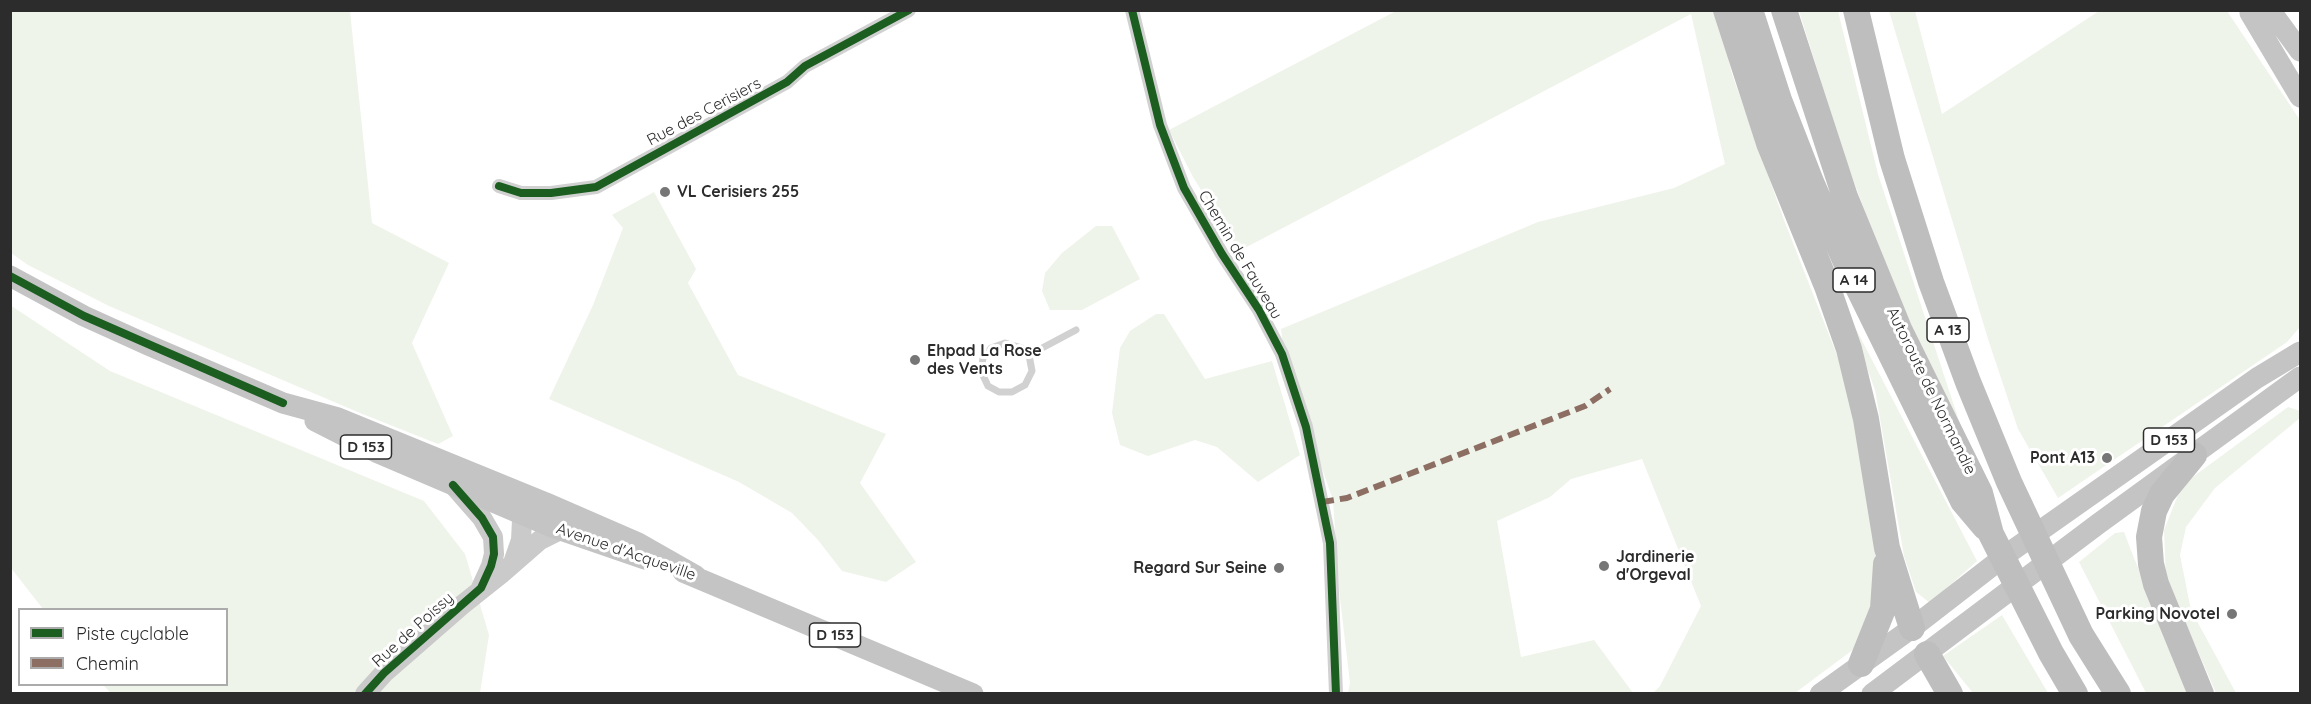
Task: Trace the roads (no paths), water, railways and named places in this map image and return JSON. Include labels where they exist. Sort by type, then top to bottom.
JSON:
[{"type":"highway","points":[[1726,10],[1769,143],[1827,286],[1849,349],[1866,419],[1887,549],[1912,628]]},
{"type":"highway","name":"A 14","points":[[1749,10],[1783,110],[1849,269],[1963,501],[1991,534]]},
{"type":"highway","name":"Autoroute de Normandie","points":[[1784,10],[1845,197],[1899,329],[1980,493],[1991,534],[2051,653],[2075,693]]},
{"type":"highway","name":"Autoroute de Normandie","points":[[1856,10],[1892,159],[1931,282],[1968,382],[2009,482],[2081,635],[2118,693]]},
{"type":"highway","points":[[2194,455],[2162,494],[2154,511],[2149,537],[2151,564],[2156,584],[2201,693]]},
{"type":"highway","points":[[1861,664],[1883,609],[1887,549]]},
{"type":"highway","points":[[1927,654],[1950,693]]},
{"type":"main road","points":[[2286,10],[2301,29]]},
{"type":"main road","points":[[2256,11],[2301,51]]},
{"type":"main road","points":[[2256,11],[2301,79]]},
{"type":"main road","points":[[2256,11],[2301,97]]},
{"type":"main road","name":"D 153","points":[[10,276],[84,316],[283,403],[338,418],[503,486],[523,504],[638,543],[696,576]]},
{"type":"main road","points":[[2257,378],[2301,340]]},
{"type":"main road","name":"D 153","points":[[1820,693],[1912,628],[2010,552],[2257,378],[2301,352]]},
{"type":"main road","name":"D 153","points":[[1872,693],[2098,524],[2299,382]]},
{"type":"main road","name":"Avenue d'Acqueville","points":[[283,403],[367,448],[453,485],[523,504],[560,530],[696,576],[973,693]]},
{"type":"main road","points":[[1912,628],[1927,654]]},
{"type":"street","name":"Rue des Cerisiers","points":[[500,186],[521,193],[550,193],[596,187],[788,82],[806,66],[909,10]]},
{"type":"street","name":"Chemin de Fauveau","points":[[1132,10],[1160,126],[1184,188],[1222,254],[1259,310],[1282,354],[1306,427],[1330,543],[1336,693]]},
{"type":"street","points":[[453,485],[482,518],[493,537],[494,554],[481,588]]},
{"type":"street","points":[[493,537],[508,516],[523,504]]},
{"type":"street","points":[[513,563],[522,532],[523,504]]},
{"type":"street","name":"Rue de Poissy","points":[[365,693],[384,673],[481,588],[540,540],[560,530]]},
{"type":"lane","points":[[1029,355],[1076,330]]},
{"type":"lane","points":[[1005,343],[1022,348],[1029,355],[1032,370],[1025,385],[1012,392],[999,392],[988,386],[981,371],[983,358],[991,348],[1005,343]]},
{"type":"place","name":"VL Cerisiers 255","points":[[665,192]]},
{"type":"place","name":"Ehpad La Rose des Vents","points":[[915,360]]},
{"type":"place","name":"Pont A13","points":[[2107,458]]},
{"type":"place","name":"Jardinerie d'Orgeval","points":[[1604,566]]},
{"type":"place","name":"Regard Sur Seine","points":[[1279,568]]},
{"type":"place","name":"Parking Novotel","points":[[2232,614]]}]
